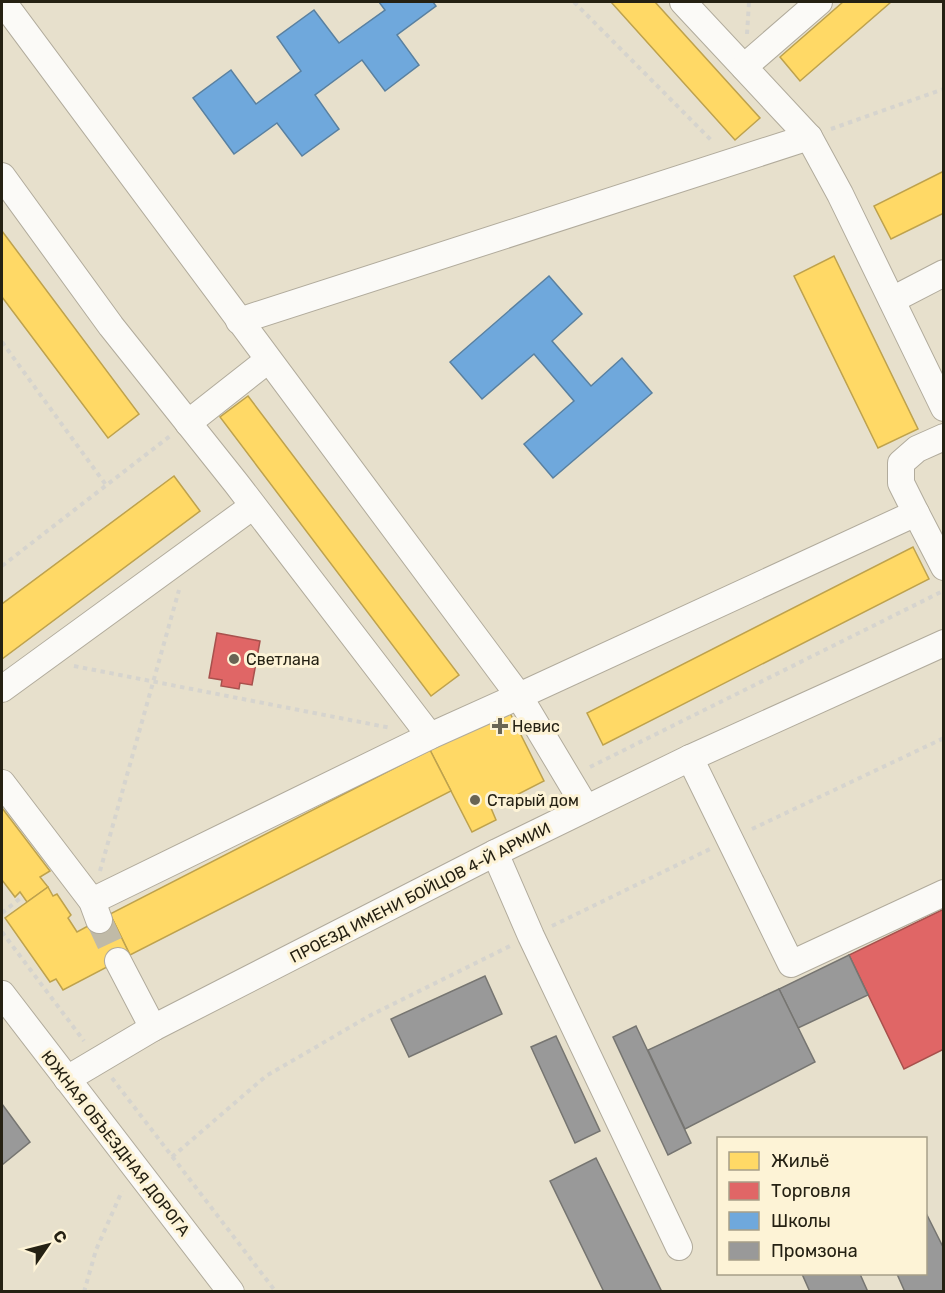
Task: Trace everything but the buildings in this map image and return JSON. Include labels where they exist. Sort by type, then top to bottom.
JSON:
[{"type":"street","points":[[683,2],[809,137],[840,194],[944,408]]},
{"type":"street","points":[[744,68],[819,2]]},
{"type":"street","points":[[6,14],[519,696],[586,808]]},
{"type":"street","points":[[239,321],[809,137]]},
{"type":"street","points":[[2,176],[111,326],[430,736]]},
{"type":"street","points":[[892,300],[944,273]]},
{"type":"street","points":[[188,423],[268,360]]},
{"type":"street","points":[[944,437],[917,449],[901,463],[901,483],[944,567]]},
{"type":"street","points":[[2,689],[253,506]]},
{"type":"street","points":[[2,783],[95,911],[430,736],[916,513]]},
{"type":"street","name":"ПРОЕЗД ИМЕНИ БОЙЦОВ 4-Й АРМИИ","points":[[67,1079],[153,1028],[495,853],[690,758],[944,643]]},
{"type":"street","points":[[690,758],[791,964],[944,892]]},
{"type":"street","points":[[495,853],[531,936],[679,1248]]},
{"type":"street","points":[[118,961],[153,1028]]},
{"type":"street","name":"ЮЖНАЯ ОБЪЕЗДНАЯ ДОРОГА","points":[[2,994],[231,1292]]},
{"type":"path","points":[[574,2],[732,162]]},
{"type":"path","points":[[809,137],[944,89]]},
{"type":"path","points":[[2,342],[106,485]]},
{"type":"path","points":[[2,566],[188,423]]},
{"type":"path","points":[[95,911],[153,682],[190,551]]},
{"type":"path","points":[[568,778],[944,591]]},
{"type":"path","points":[[41,660],[430,736]]},
{"type":"path","points":[[172,1157],[266,1076],[370,1015],[730,839],[944,738]]},
{"type":"path","points":[[2,913],[23,896]]},
{"type":"path","points":[[2,932],[276,1292]]},
{"type":"path","points":[[84,1292],[96,1250],[134,1166]]},
{"type":"tunnel","points":[[99,920],[118,961]]},
{"type":"place","name":"Светлана","points":[[234,659]]},
{"type":"place","name":"Невис","points":[[500,726]]},
{"type":"place","name":"Старый дом","points":[[475,800]]}]
